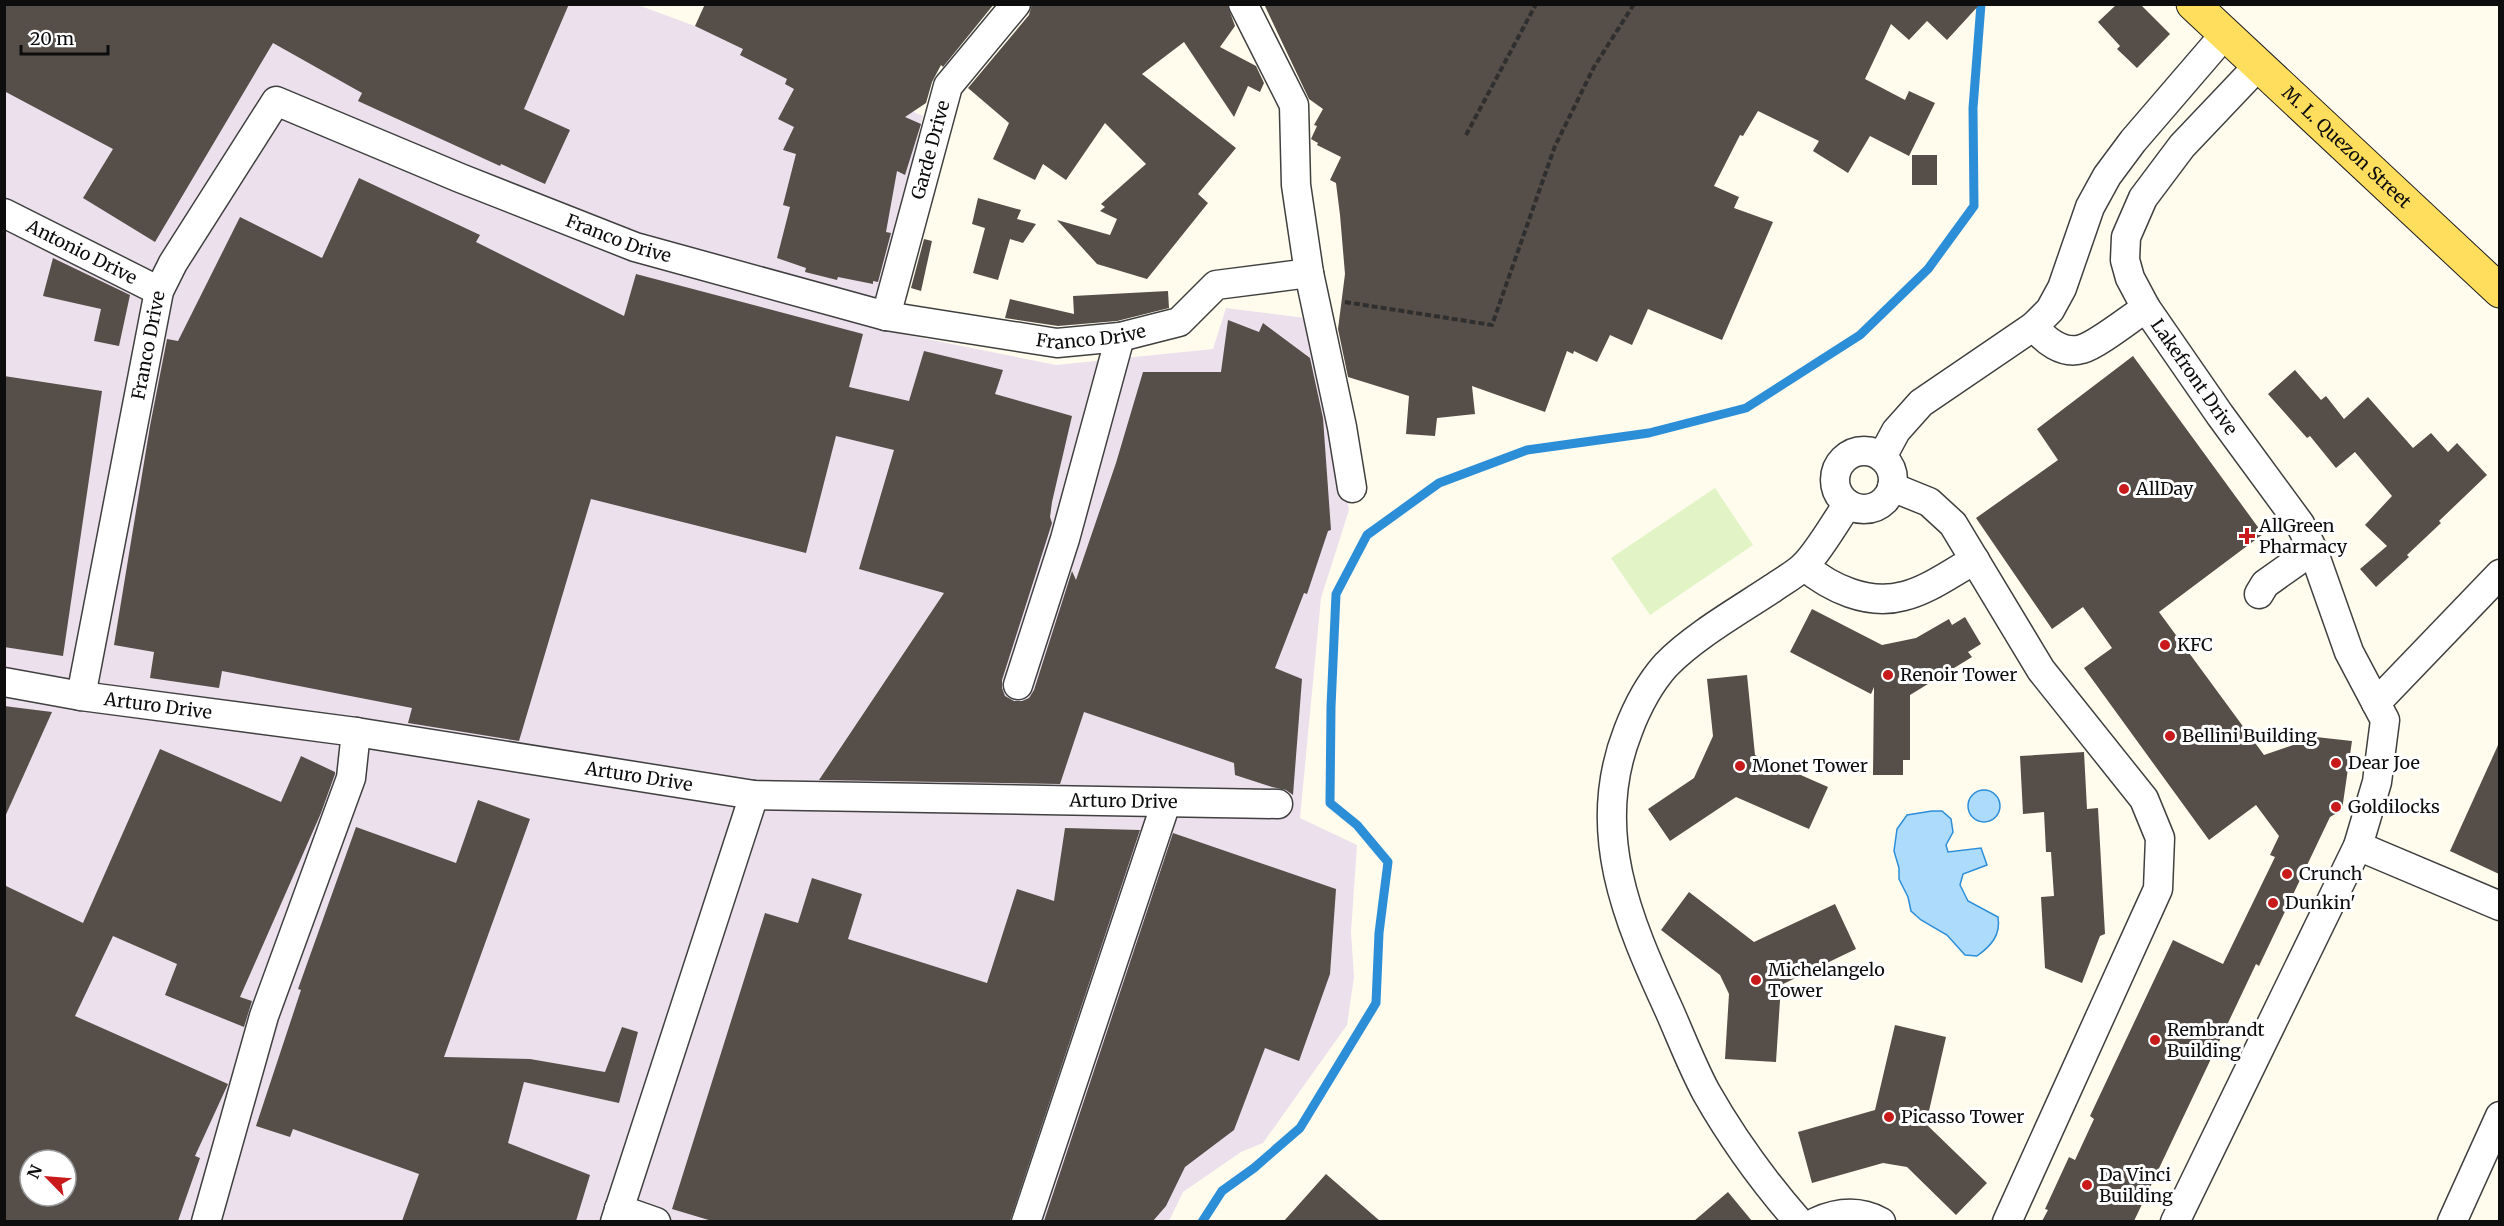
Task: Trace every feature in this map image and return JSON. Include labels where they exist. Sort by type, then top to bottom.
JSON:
[{"type":"main road","name":"M. L. Quezon Street","points":[[2193,4],[2499,291]]},
{"type":"street","name":"Garde Drive","points":[[886,316],[948,86],[1016,4]]},
{"type":"street","points":[[1243,4],[1294,105],[1296,185],[1312,285],[1352,488]]},
{"type":"street","points":[[1882,457],[1896,431],[1921,403],[2034,326],[2050,310],[2070,273],[2091,207],[2107,176],[2133,141],[2225,34]]},
{"type":"street","name":"Lakefront Drive","points":[[2175,1221],[2358,846],[2377,782],[2385,720],[2356,669],[2341,633],[2313,550],[2300,524],[2220,415],[2146,308],[2130,278],[2125,260],[2126,237],[2143,198],[2165,167],[2258,66]]},
{"type":"street","name":"Franco Drive","points":[[81,696],[159,291],[173,263],[276,101],[460,178],[635,247],[886,316],[1057,343],[1120,337],[1179,322],[1216,285],[1312,285]]},
{"type":"street","points":[[2133,141],[2165,167]]},
{"type":"street","name":"Antonio Drive","points":[[4,213],[159,291]]},
{"type":"street","points":[[2034,326],[2049,342],[2069,350],[2084,349],[2146,308]]},
{"type":"street","points":[[1018,685],[1065,539],[1120,337]]},
{"type":"street","points":[[1861,450],[1872,452],[1882,457],[1890,466],[1893,476],[1892,487],[1888,497],[1880,504],[1859,509],[1848,504],[1839,495],[1835,484],[1836,472],[1841,462],[1850,454],[1861,450]]},
{"type":"street","points":[[1892,487],[1920,497],[1938,508],[1953,524],[2041,670],[2144,799],[2160,838],[2158,889],[2007,1221]]},
{"type":"street","points":[[1798,1221],[1732,1134],[1705,1090],[1656,981],[1626,906],[1618,877],[1611,815],[1612,788],[1619,753],[1646,692],[1667,665],[1693,643],[1803,566],[1848,504]]},
{"type":"street","points":[[2259,594],[2265,584],[2313,550]]},
{"type":"street","points":[[1803,566],[1832,587],[1887,599],[1918,591],[1975,560]]},
{"type":"street","points":[[2376,703],[2499,574]]},
{"type":"street","name":"Arturo Drive","points":[[4,682],[81,696],[356,732],[754,795],[1278,804]]},
{"type":"street","points":[[206,1221],[264,1016],[351,778],[356,732]]},
{"type":"street","points":[[656,1221],[617,1215],[754,795]]},
{"type":"street","points":[[1026,1221],[1166,803]]},
{"type":"street","points":[[2358,846],[2499,906]]},
{"type":"street","points":[[2452,1221],[2499,1116]]},
{"type":"street","points":[[1816,1221],[1847,1212],[1871,1216],[1881,1221]]},
{"type":"path","points":[[1466,135],[1536,4]]},
{"type":"path","points":[[1312,285],[1492,325],[1555,146],[1594,66],[1634,4]]},
{"type":"shaded area","points":[[5,5],[638,5],[814,70],[923,116],[872,328],[1056,365],[1213,349],[1226,308],[1313,319],[1349,510],[1321,598],[1300,818],[1357,845],[1351,932],[1354,977],[1347,1025],[1263,1143],[1241,1152],[1183,1192],[1169,1221],[5,1222]]},
{"type":"green space","points":[[1715,488],[1753,545],[1650,615],[1611,558]]},
{"type":"water","points":[[1984,790],[1995,795],[2000,806],[1995,817],[1984,822],[1973,817],[1968,806],[1973,795]]},
{"type":"water","points":[[1942,811],[1951,819],[1953,832],[1946,845],[1948,852],[1981,848],[1987,865],[1963,874],[1960,885],[1968,901],[1998,917],[1998,929],[1994,940],[1977,956],[1965,955],[1947,935],[1921,920],[1911,911],[1908,897],[1899,879],[1899,868],[1894,851],[1897,829],[1907,815]]},
{"type":"building","points":[[4,4],[569,4],[524,109],[570,130],[545,184],[501,164],[500,166],[358,101],[362,93],[273,43],[155,242],[83,198],[113,149],[4,91]]},
{"type":"building","points":[[705,4],[994,4],[943,67],[941,65],[932,82],[926,103],[905,117],[921,124],[905,175],[897,171],[886,232],[891,233],[878,282],[873,281],[873,284],[838,277],[837,280],[805,272],[806,268],[777,258],[790,207],[783,205],[796,154],[783,150],[794,127],[778,119],[794,89],[785,84],[787,79],[740,55],[743,49],[695,26]]},
{"type":"building","points":[[1032,4],[1227,4],[1235,26],[1220,47],[1256,66],[1264,83],[1260,92],[1248,86],[1234,117],[1184,42],[1142,74],[1236,148],[1198,194],[1208,203],[1147,279],[1097,264],[1057,220],[1110,235],[1117,219],[1100,211],[1105,207],[1101,204],[1146,164],[1105,123],[1066,180],[1043,164],[1035,180],[993,159],[1009,123],[968,88],[1029,15]]},
{"type":"building","points":[[1264,4],[1980,4],[1947,40],[1927,21],[1909,40],[1891,24],[1865,79],[1905,100],[1909,91],[1935,103],[1909,156],[1870,136],[1848,173],[1813,151],[1819,141],[1758,111],[1743,136],[1740,135],[1714,186],[1739,197],[1734,208],[1773,222],[1722,340],[1648,309],[1632,345],[1610,335],[1597,362],[1574,351],[1573,354],[1567,351],[1545,412],[1472,386],[1475,414],[1437,418],[1435,436],[1406,434],[1409,396],[1348,377],[1338,329],[1345,274],[1340,215],[1336,183],[1330,180],[1341,157],[1317,145],[1318,143],[1311,139],[1317,126],[1314,125],[1323,109],[1309,99]]},
{"type":"building","points":[[2117,4],[2140,4],[2170,34],[2137,68],[2117,49],[2120,46],[2098,22]]},
{"type":"building","points":[[1912,155],[1937,155],[1937,185],[1912,185]]},
{"type":"building","points":[[359,178],[480,235],[476,242],[624,316],[636,274],[863,334],[849,387],[909,401],[924,351],[1003,370],[995,394],[1072,416],[1052,502],[1050,517],[1052,523],[1002,680],[1005,696],[1014,701],[1029,698],[1034,690],[1072,571],[1076,580],[1116,463],[1143,372],[1221,372],[1228,320],[1259,332],[1263,323],[1310,358],[1323,418],[1331,530],[1328,531],[1307,594],[1304,593],[1275,668],[1302,679],[1293,795],[1286,790],[1235,775],[1234,763],[1084,712],[1060,784],[819,780],[944,593],[859,569],[894,450],[836,436],[806,553],[591,499],[519,741],[408,723],[412,708],[222,671],[219,688],[150,678],[154,652],[114,645],[150,426],[167,339],[178,341],[240,217],[322,258]]},
{"type":"building","points":[[978,198],[1021,210],[1017,219],[1036,224],[1023,243],[1010,239],[998,280],[973,273],[985,228],[972,224]]},
{"type":"building","points":[[924,239],[932,241],[921,291],[911,288]]},
{"type":"building","points":[[53,258],[130,295],[119,346],[94,341],[101,309],[43,296]]},
{"type":"building","points":[[1168,291],[1169,308],[1117,321],[1058,326],[1005,318],[1010,299],[1074,314],[1073,296]]},
{"type":"building","points":[[2133,356],[2263,534],[2159,612],[2264,755],[2316,737],[2352,741],[2342,810],[2330,817],[2259,966],[2256,964],[2134,1221],[2042,1221],[2048,1210],[2045,1209],[2069,1157],[2075,1160],[2094,1119],[2090,1116],[2173,940],[2223,964],[2275,857],[2270,855],[2279,836],[2256,805],[2209,840],[2084,668],[2112,648],[2083,607],[2052,629],[1976,518],[2058,460],[2037,429]]},
{"type":"building","points":[[2295,370],[2321,400],[2326,396],[2344,419],[2368,397],[2413,448],[2431,433],[2448,452],[2457,443],[2487,475],[2439,521],[2441,523],[2407,555],[2409,557],[2376,587],[2360,569],[2387,546],[2365,525],[2392,496],[2355,452],[2336,468],[2310,436],[2307,438],[2268,394]]},
{"type":"building","points":[[4,376],[102,391],[63,656],[4,647]]},
{"type":"building","name":"Renoir Tower","points":[[1812,609],[1882,645],[1916,638],[1949,619],[1952,625],[1965,617],[1981,644],[1968,652],[1972,657],[1910,695],[1910,760],[1903,760],[1903,775],[1873,775],[1874,687],[1871,694],[1790,652]]},
{"type":"building","name":"Monet Tower","points":[[1747,675],[1755,755],[1828,787],[1809,829],[1736,797],[1670,841],[1648,809],[1694,778],[1713,736],[1707,679]]},
{"type":"building","points":[[4,706],[52,712],[4,819]]},
{"type":"building","points":[[2499,743],[2499,874],[2450,851]]},
{"type":"building","points":[[160,749],[281,802],[301,756],[335,772],[321,813],[240,997],[252,1001],[244,1027],[165,995],[177,964],[113,936],[75,1016],[228,1084],[195,1156],[200,1158],[178,1221],[4,1221],[4,885],[83,923]]},
{"type":"building","points":[[2084,752],[2087,809],[2098,808],[2105,934],[2100,936],[2082,983],[2045,968],[2041,897],[2054,896],[2051,852],[2046,852],[2044,812],[2023,814],[2020,756]]},
{"type":"building","points":[[478,800],[530,819],[444,1057],[530,1059],[605,1072],[622,1027],[638,1032],[619,1103],[524,1082],[508,1143],[590,1175],[576,1221],[402,1221],[419,1174],[293,1129],[290,1137],[256,1126],[301,990],[298,989],[356,827],[456,863]]},
{"type":"building","points":[[1065,828],[1140,830],[1010,1221],[712,1221],[672,1209],[765,913],[798,923],[812,878],[862,894],[848,939],[987,983],[1017,889],[1054,901]]},
{"type":"building","points":[[1173,833],[1336,889],[1330,974],[1299,1061],[1265,1048],[1234,1130],[1185,1167],[1166,1206],[1153,1221],[1044,1221]]},
{"type":"building","name":"Michelangelo Tower","points":[[1689,892],[1754,942],[1835,904],[1856,949],[1781,985],[1776,1062],[1725,1059],[1729,994],[1720,975],[1661,930]]},
{"type":"building","name":"Picasso Tower","points":[[1895,1025],[1946,1037],[1926,1124],[1987,1183],[1956,1215],[1907,1167],[1883,1163],[1812,1183],[1798,1132],[1875,1110]]},
{"type":"building","points":[[1326,1174],[1380,1221],[1284,1221]]},
{"type":"building","points":[[1728,1192],[1752,1221],[1694,1221]]},
{"type":"waterway","points":[[1202,1222],[1222,1191],[1254,1168],[1300,1128],[1376,1003],[1379,933],[1388,862],[1357,825],[1330,803],[1336,594],[1367,535],[1439,483],[1527,450],[1649,433],[1746,408],[1860,335],[1928,269],[1974,206],[1973,108],[1981,4]]},
{"type":"place","name":"AllDay","points":[[2124,489]]},
{"type":"place","name":"AllGreen Pharmacy","points":[[2247,536]]},
{"type":"place","name":"KFC","points":[[2165,645]]},
{"type":"place","name":"Renoir Tower","points":[[1888,675]]},
{"type":"place","name":"Bellini Building","points":[[2170,736]]},
{"type":"place","name":"Dear Joe","points":[[2336,763]]},
{"type":"place","name":"Monet Tower","points":[[1740,766]]},
{"type":"place","name":"Goldilocks","points":[[2336,807]]},
{"type":"place","name":"Crunch","points":[[2287,874]]},
{"type":"place","name":"Dunkin'","points":[[2273,903]]},
{"type":"place","name":"Michelangelo Tower","points":[[1756,980]]},
{"type":"place","name":"Rembrandt Building","points":[[2155,1040]]},
{"type":"place","name":"Picasso Tower","points":[[1889,1117]]},
{"type":"place","name":"Da Vinci Building","points":[[2087,1185]]}]
